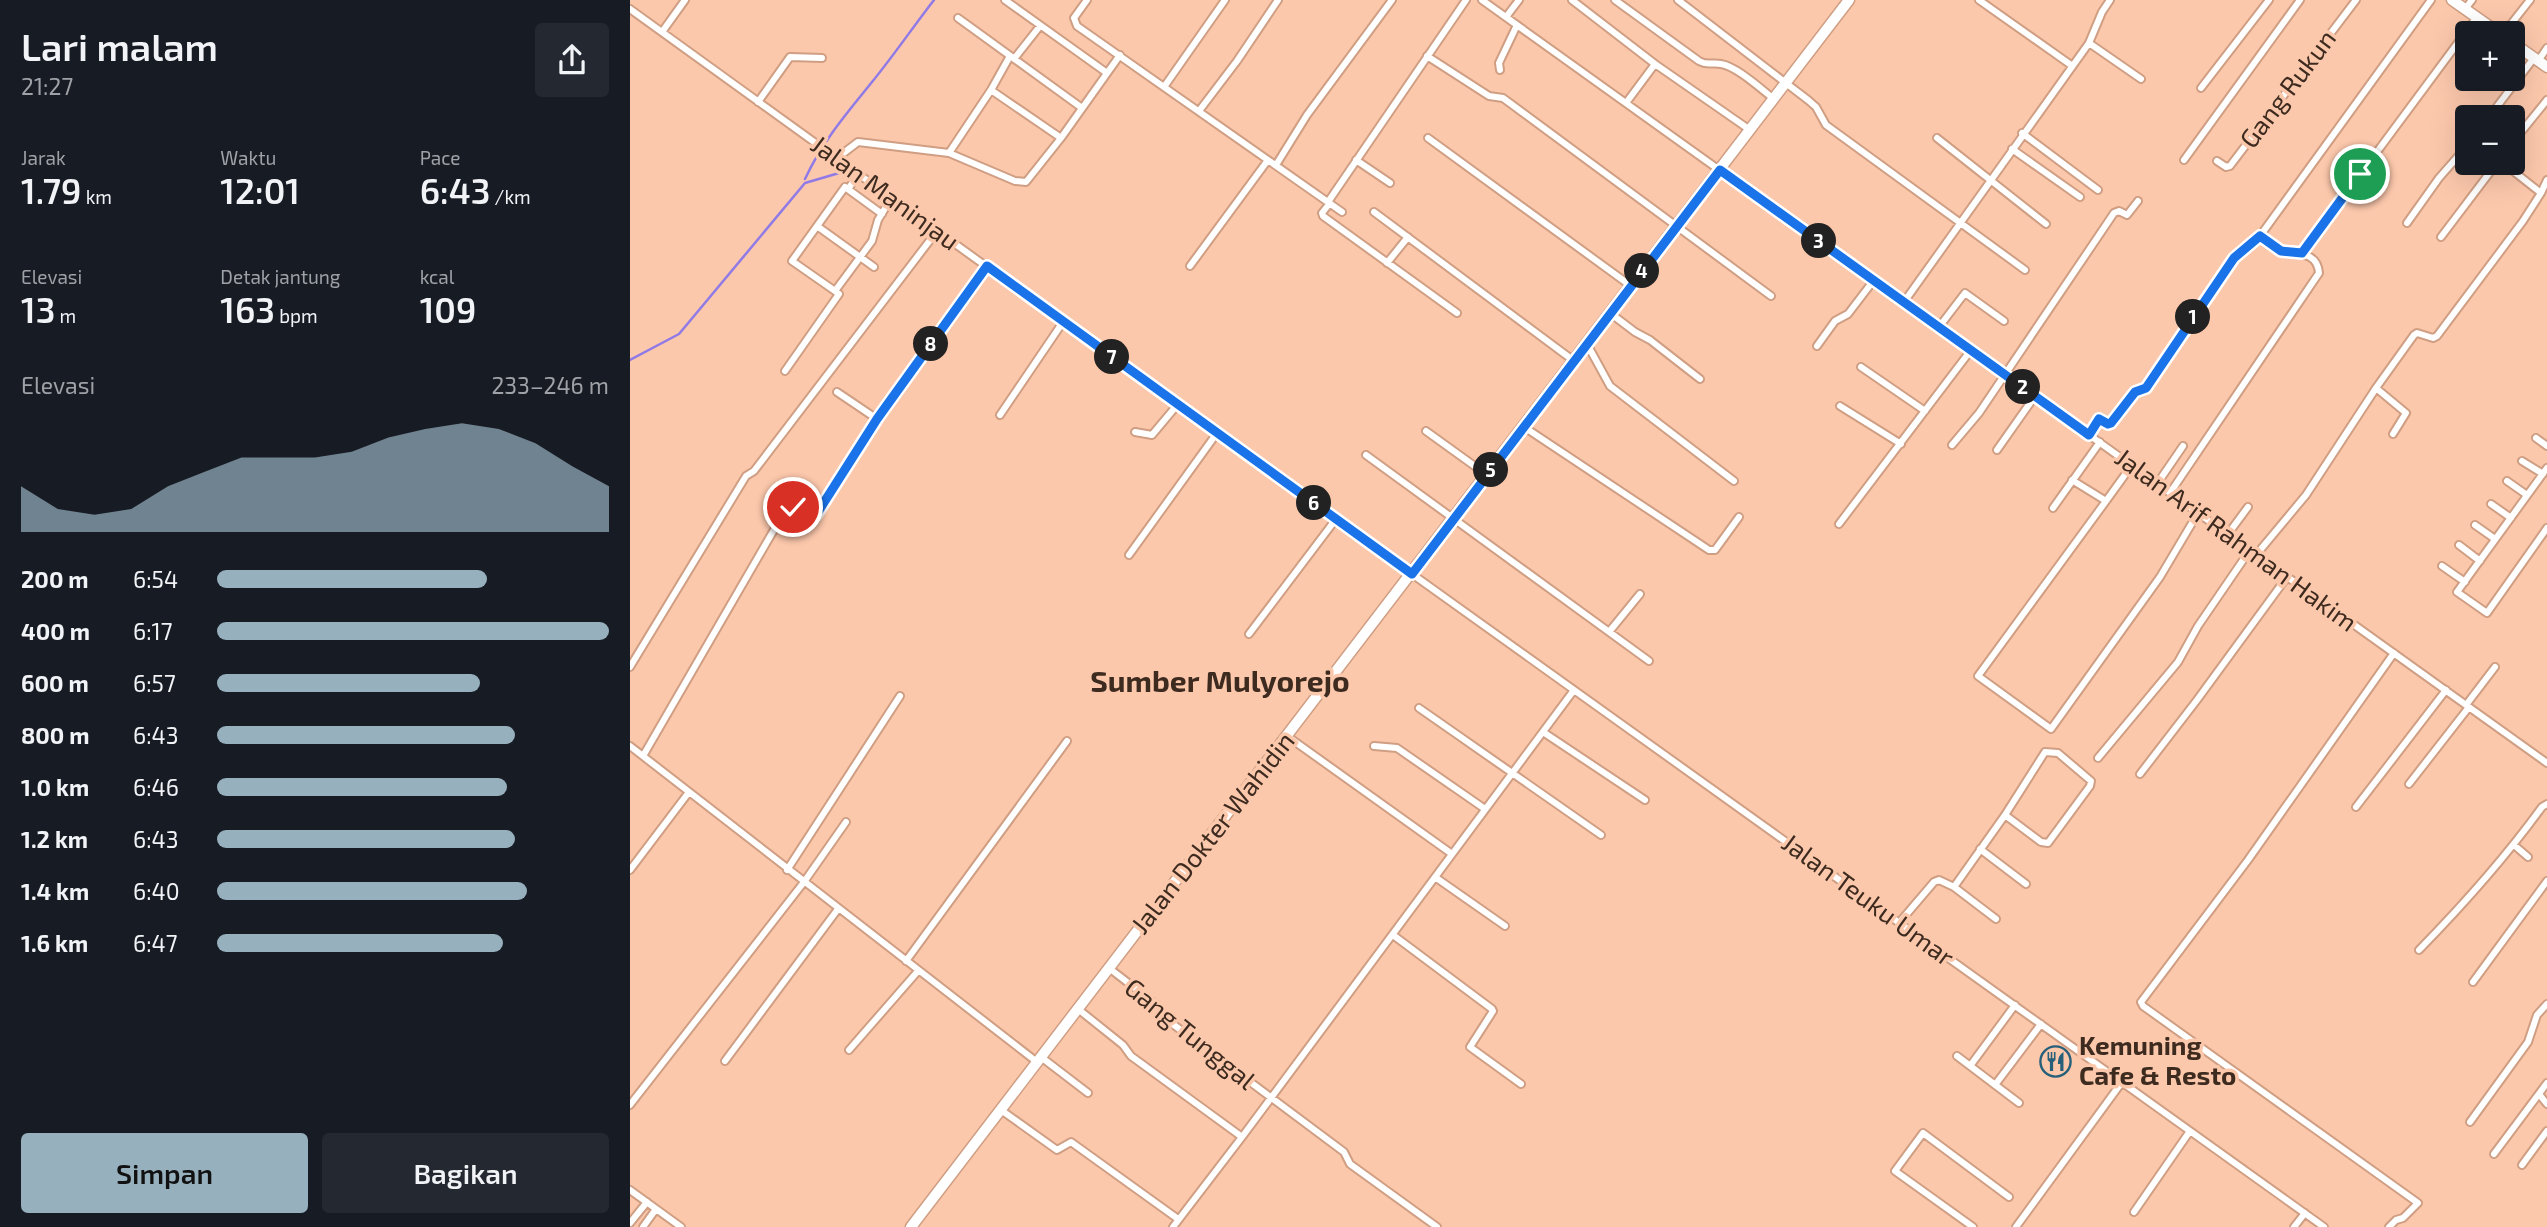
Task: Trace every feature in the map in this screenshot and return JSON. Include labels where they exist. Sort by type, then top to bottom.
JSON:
[{"type":"street","points":[[662,32],[685,0]]},
{"type":"street","points":[[1005,0],[1108,73]]},
{"type":"street","points":[[1087,0],[1074,18],[1075,24],[1342,212]]},
{"type":"street","points":[[1164,87],[1225,0]]},
{"type":"street","points":[[1199,111],[1278,0]]},
{"type":"street","points":[[1276,165],[1307,115],[1392,0]]},
{"type":"street","points":[[1457,313],[1322,213],[1466,0]]},
{"type":"street","name":"Jalan Arif Rahman Hakim","points":[[1482,0],[2547,763]]},
{"type":"street","points":[[1506,17],[1519,0]]},
{"type":"street","points":[[1572,0],[1655,64],[1750,130]]},
{"type":"street","points":[[1615,0],[1699,61],[1707,65],[1720,63],[1774,99]]},
{"type":"street","points":[[1678,0],[1722,31],[1816,107],[1826,125],[2025,270]]},
{"type":"street","name":"Jalan Dokter Wahidin","points":[[911,1227],[1848,0]]},
{"type":"street","points":[[1979,0],[2071,65]]},
{"type":"street","points":[[1904,302],[2022,133],[2089,43],[2110,0]]},
{"type":"street","points":[[2201,88],[2269,0]]},
{"type":"street","points":[[2184,160],[2300,0]]},
{"type":"street","name":"Gang Rukun","points":[[2217,162],[2226,167],[2230,166],[2356,0]]},
{"type":"street","points":[[2089,435],[2099,419],[2111,423],[2135,392],[2146,388],[2234,258],[2260,236],[2431,0]]},
{"type":"street","points":[[2452,0],[2468,4],[2482,21]]},
{"type":"street","points":[[2512,21],[2530,0]]},
{"type":"street","name":"Jalan Maninjau","points":[[630,9],[1412,574]]},
{"type":"street","points":[[958,18],[1082,108]]},
{"type":"street","points":[[2302,253],[2477,18]]},
{"type":"street","points":[[1500,70],[1499,63],[1517,25]]},
{"type":"street","points":[[950,153],[1012,58],[1040,26]]},
{"type":"street","points":[[2089,43],[2141,79]]},
{"type":"street","points":[[2500,105],[2540,62],[2547,48]]},
{"type":"street","points":[[2525,51],[2540,62]]},
{"type":"street","points":[[840,160],[858,142],[950,153],[1023,183],[1030,178],[1061,138],[1120,55]]},
{"type":"street","points":[[1427,56],[1489,96],[1503,98],[1771,296]]},
{"type":"street","points":[[758,102],[790,57],[822,58]]},
{"type":"street","points":[[1626,103],[1655,64]]},
{"type":"street","points":[[991,90],[1061,138]]},
{"type":"street","points":[[2525,127],[2547,100]]},
{"type":"street","points":[[2022,133],[2098,190]]},
{"type":"street","points":[[1428,138],[1631,286]]},
{"type":"street","points":[[1937,138],[2046,224]]},
{"type":"street","points":[[2012,149],[2080,197]]},
{"type":"street","points":[[1190,267],[1268,160]]},
{"type":"street","points":[[1356,160],[1390,183]]},
{"type":"street","points":[[2407,223],[2455,160]]},
{"type":"street","points":[[848,189],[859,174]]},
{"type":"street","points":[[2441,237],[2488,175]]},
{"type":"street","points":[[2519,175],[2541,192]]},
{"type":"street","points":[[2256,555],[2305,495],[2375,387],[2414,335],[2417,333],[2433,338],[2437,336],[2523,221],[2547,180]]},
{"type":"street","points":[[785,371],[839,294],[792,261],[845,187],[882,214]]},
{"type":"street","points":[[835,291],[872,241],[891,197]]},
{"type":"street","points":[[1952,444],[1979,413],[2115,214],[2119,211],[2127,215],[2138,201]]},
{"type":"street","points":[[1374,212],[1574,361]]},
{"type":"street","points":[[817,226],[874,267]]},
{"type":"street","points":[[630,667],[746,476],[754,471],[937,230]]},
{"type":"street","points":[[2170,493],[2319,273],[2314,261],[2302,253],[2281,251],[2260,236]]},
{"type":"street","points":[[1387,263],[1408,237]]},
{"type":"street","points":[[643,756],[786,509],[793,507],[814,517],[877,419],[987,266]]},
{"type":"street","points":[[1818,346],[1835,321],[1848,314],[1874,280]]},
{"type":"street","points":[[1939,327],[1965,293],[2004,321]]},
{"type":"street","points":[[1610,313],[1700,379]]},
{"type":"street","points":[[1000,415],[1063,321]]},
{"type":"street","points":[[1587,344],[1610,386],[1734,481]]},
{"type":"street","points":[[1839,524],[1971,350]]},
{"type":"street","points":[[1861,367],[1925,411]]},
{"type":"street","points":[[2375,387],[2406,413],[2393,434]]},
{"type":"street","points":[[837,392],[877,419]]},
{"type":"street","points":[[1997,450],[2035,396]]},
{"type":"street","points":[[1135,432],[1153,434],[1178,404]]},
{"type":"street","points":[[1840,407],[1901,444]]},
{"type":"street","points":[[1524,427],[1709,550],[1715,550],[1739,517]]},
{"type":"street","points":[[1426,431],[1487,475]]},
{"type":"street","points":[[1129,555],[1217,433]]},
{"type":"street","points":[[2536,438],[2547,446]]},
{"type":"street","points":[[2053,508],[2099,442]]},
{"type":"street","points":[[2157,484],[2183,446]]},
{"type":"street","points":[[1366,456],[1649,661]]},
{"type":"street","points":[[2522,461],[2545,471],[2458,592],[2487,613],[2547,528]]},
{"type":"street","points":[[2132,466],[1979,676],[2051,729],[2152,587],[2198,513]]},
{"type":"street","points":[[2072,480],[2106,501]]},
{"type":"street","points":[[2507,481],[2527,495]]},
{"type":"street","points":[[2491,504],[2511,518]]},
{"type":"street","points":[[2228,534],[2248,507]]},
{"type":"street","points":[[1249,634],[1336,519]]},
{"type":"street","points":[[2475,525],[2495,539]]},
{"type":"street","points":[[2459,545],[2480,561]]},
{"type":"street","points":[[2098,758],[2178,662],[2197,626],[2250,550]]},
{"type":"street","points":[[2442,566],[2465,582]]},
{"type":"street","name":"Jalan Teuku Umar","points":[[1412,574],[2324,1227]]},
{"type":"street","points":[[2140,774],[2287,577]]},
{"type":"street","points":[[1609,632],[1640,594]]},
{"type":"street","points":[[2389,1227],[2418,1203],[2142,1004],[2143,999],[2248,860],[2394,653]]},
{"type":"street","points":[[2409,785],[2495,667]]},
{"type":"street","points":[[1172,1227],[1271,1099],[1574,690]]},
{"type":"street","points":[[2356,807],[2446,691]]},
{"type":"street","points":[[787,870],[900,696]]},
{"type":"street","points":[[1419,708],[1601,835]]},
{"type":"street","points":[[1543,732],[1645,800]]},
{"type":"street","points":[[1287,736],[1452,854]]},
{"type":"street","points":[[906,961],[1067,741]]},
{"type":"street","points":[[630,746],[918,971],[1088,1093]]},
{"type":"street","points":[[1374,746],[1396,748],[1485,809]]},
{"type":"street","points":[[1954,887],[2045,752],[2058,753],[2091,781],[2048,843],[2041,842],[2005,815]]},
{"type":"street","points":[[630,870],[689,792]]},
{"type":"street","points":[[2419,950],[2471,897],[2547,804]]},
{"type":"street","points":[[630,1105],[804,882],[846,822]]},
{"type":"street","points":[[2514,845],[2529,857]]},
{"type":"street","points":[[1980,849],[2026,884]]},
{"type":"street","points":[[1436,877],[1506,926]]},
{"type":"street","points":[[1899,923],[1934,882],[1939,880],[1954,887],[1996,919]]},
{"type":"street","points":[[2473,982],[2547,881]]},
{"type":"street","points":[[725,1061],[838,909]]},
{"type":"street","points":[[1392,935],[1492,1009],[1470,1047],[1521,1084]]},
{"type":"street","name":"Gang Tunggal","points":[[1109,968],[1158,1006],[1162,1016],[1344,1152],[1350,1164],[1437,1227]]},
{"type":"street","points":[[849,1051],[918,971]]},
{"type":"street","points":[[2470,1122],[2528,1042],[2538,1015],[2547,1004]]},
{"type":"street","points":[[1970,1066],[2015,1006]]},
{"type":"street","points":[[1078,1009],[1123,1045],[1131,1056],[1242,1137]]},
{"type":"street","points":[[1995,1085],[2041,1024]]},
{"type":"street","points":[[1956,1056],[2019,1103]]},
{"type":"street","points":[[2016,1227],[2122,1082]]},
{"type":"street","points":[[2494,1154],[2547,1083]]},
{"type":"street","points":[[2539,1094],[2547,1104]]},
{"type":"street","points":[[1001,1110],[1057,1150],[1071,1142],[1178,1220]]},
{"type":"street","points":[[2134,1212],[2190,1131]]},
{"type":"street","points":[[2522,1165],[2547,1131]]},
{"type":"street","points":[[1973,1227],[1895,1171],[1923,1133],[2009,1197]]},
{"type":"street","points":[[630,1190],[681,1227]]},
{"type":"street","points":[[630,1223],[647,1202]]},
{"type":"street","points":[[643,1227],[656,1209]]},
{"type":"street","points":[[2294,1227],[2305,1213]]},
{"type":"waterway","points":[[805,179],[835,129],[934,0]]},
{"type":"waterway","points":[[630,360],[679,334],[805,183],[846,171]]},
{"type":"place","name":"Kemuning Cafe & Resto","points":[[2056,1061]]},
{"type":"district","name":"Sumber Mulyorejo","points":[[1220,682]]},
{"type":"route","points":[[793,507],[811,517],[816,515],[877,419],[987,266],[1412,574],[1720,170],[2089,435],[2099,419],[2111,423],[2135,392],[2146,388],[2234,258],[2260,236],[2285,253],[2302,253],[2360,174]]}]
